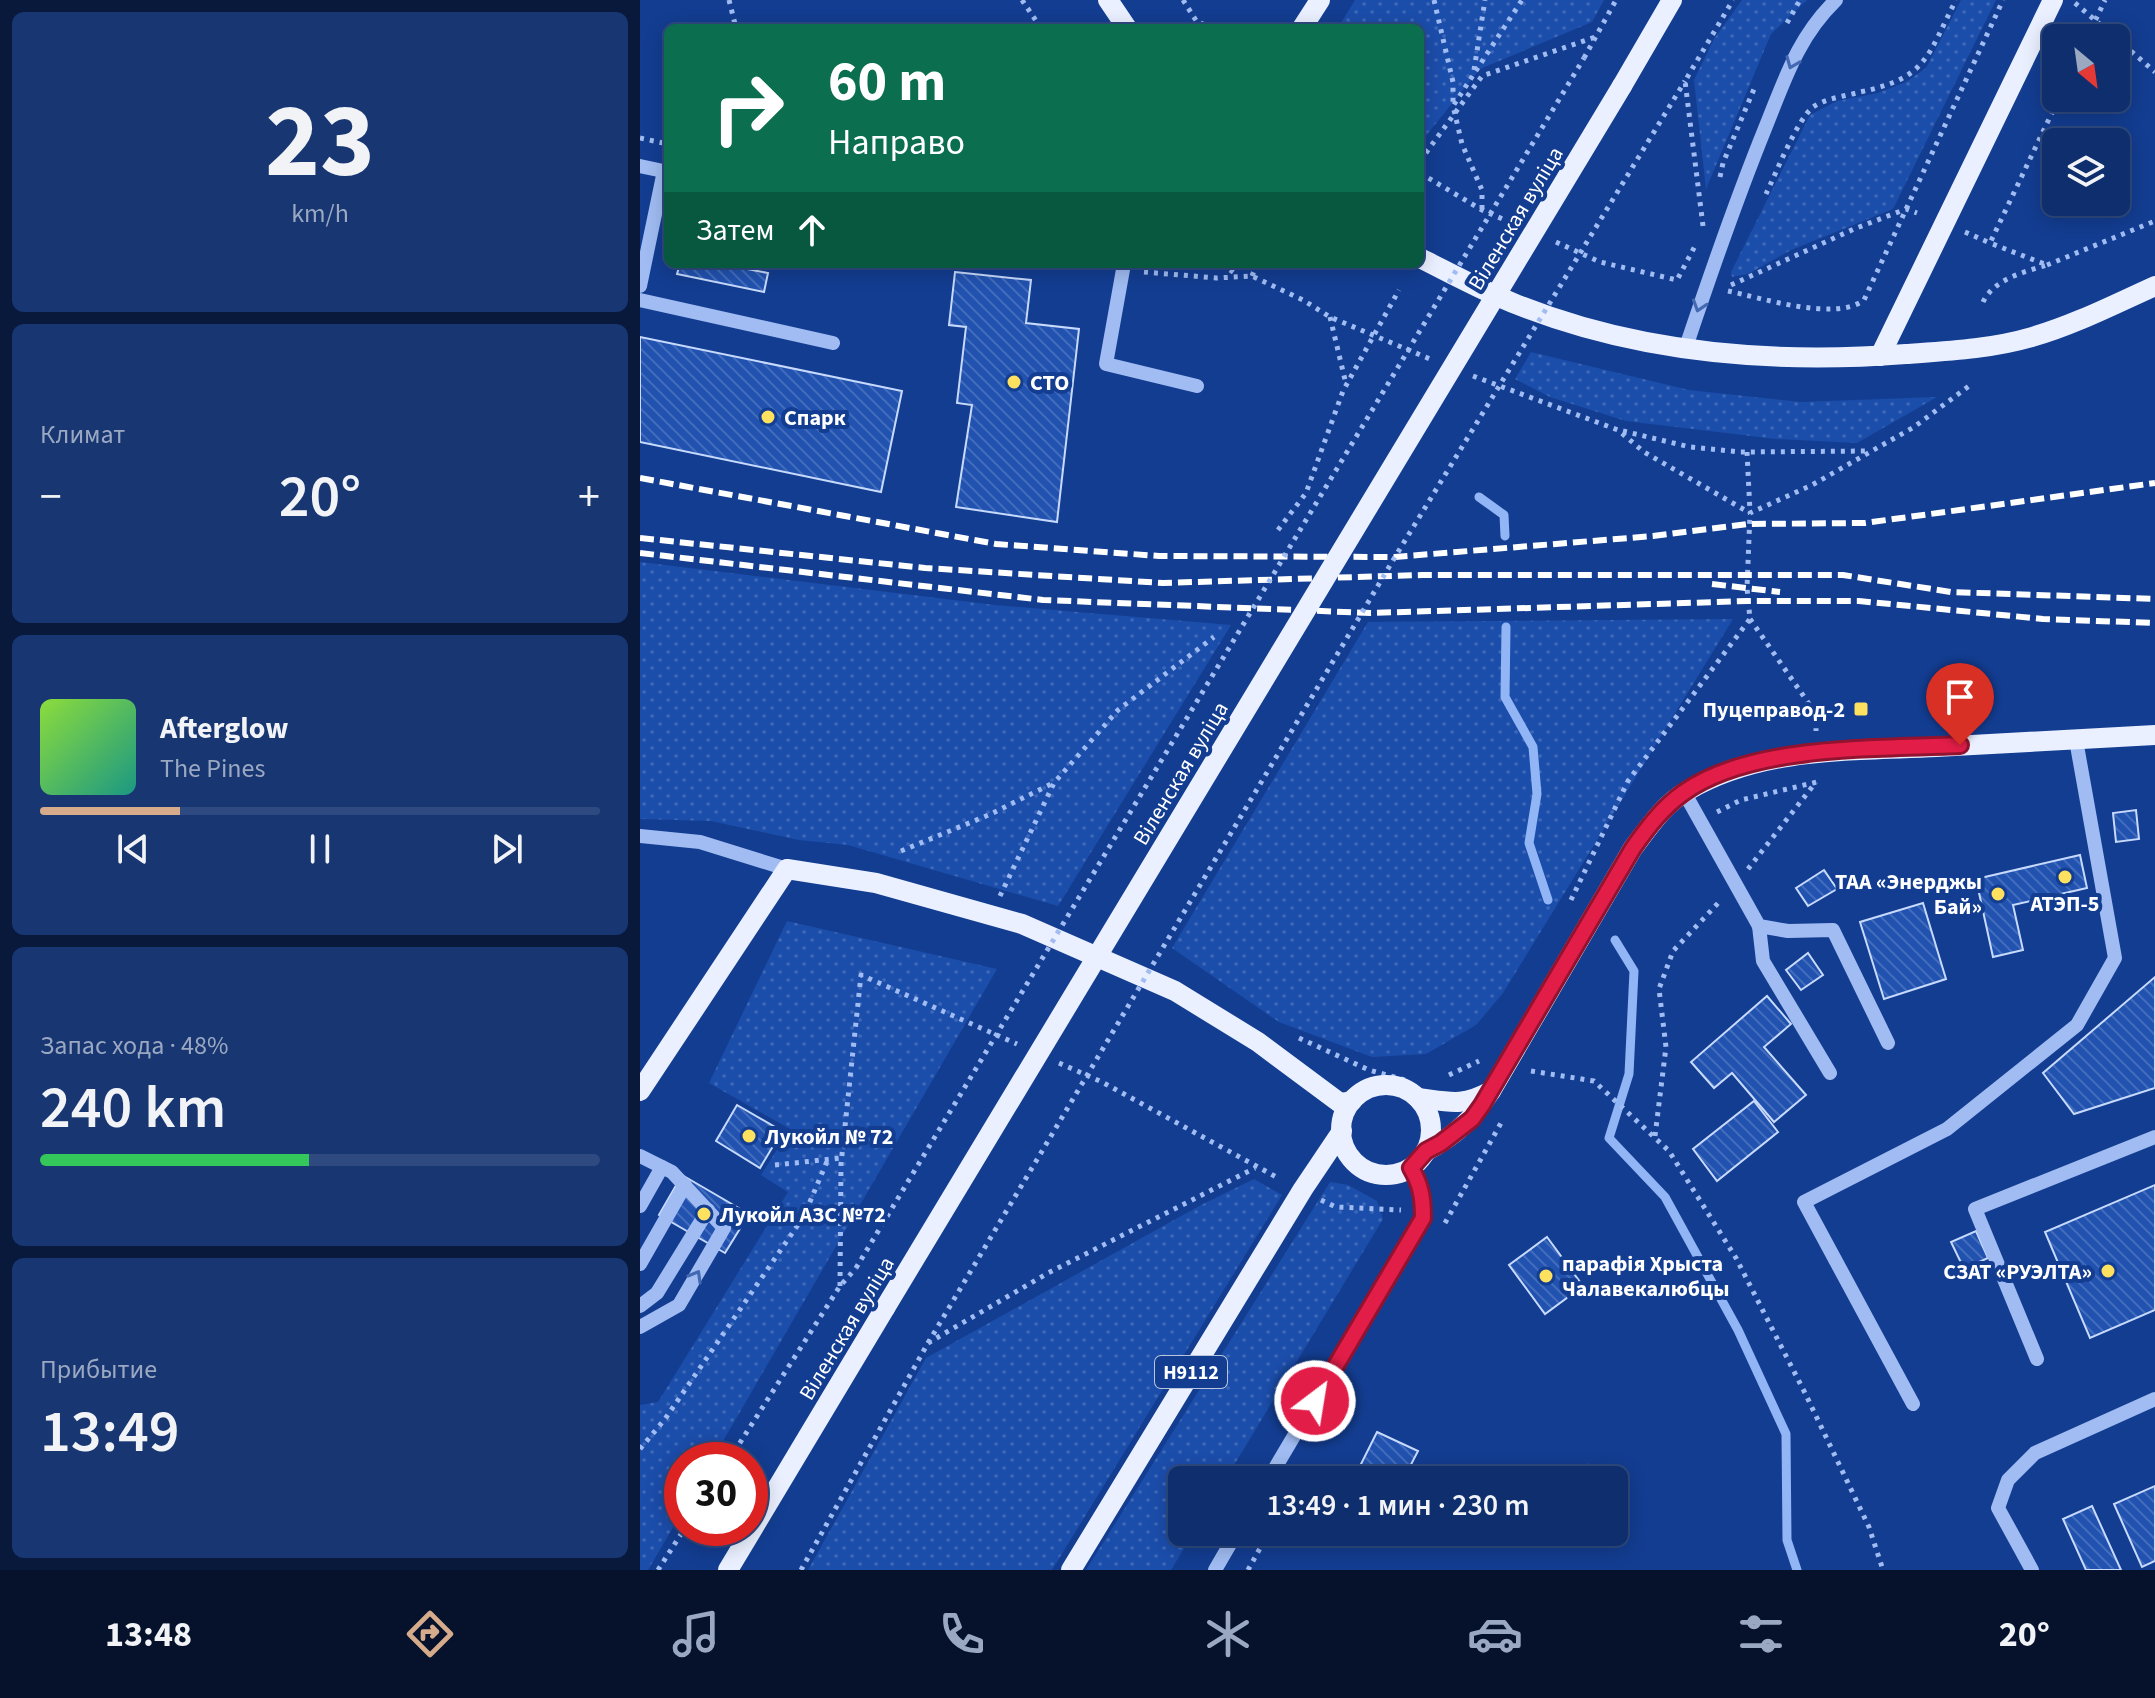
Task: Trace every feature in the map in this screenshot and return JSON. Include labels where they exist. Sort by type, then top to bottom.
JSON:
[{"type":"main road","points":[[1108,0],[1124,24]]},
{"type":"main road","points":[[1305,24],[1320,0]]},
{"type":"main road","name":"Віленская вуліца","points":[[719,1570],[734,1564],[1672,0]]},
{"type":"main road","points":[[1880,356],[2053,0]]},
{"type":"main road","points":[[1424,260],[1518,305],[1609,335],[1685,350],[1782,357],[1880,356],[1997,346],[2033,337],[2155,286]]},
{"type":"main road","points":[[640,1091],[787,869],[876,883],[1022,924],[1175,991],[1258,1042],[1340,1103],[1346,1115],[1345,1147],[1353,1160],[1367,1171],[1390,1175],[1411,1168],[1426,1151],[1472,1119],[1633,848],[1657,816],[1684,792],[1749,764],[1815,753],[2155,735]]},
{"type":"main road","points":[[1346,1115],[1374,1087],[1388,1085],[1410,1091],[1426,1108],[1432,1129],[1426,1151]]},
{"type":"main road","points":[[1418,1098],[1472,1102],[1491,1091]]},
{"type":"main road","name":"Н9112","points":[[1071,1570],[1346,1115]]},
{"type":"main road","points":[[1308,1182],[1324,1164],[1353,1160]]},
{"type":"street","points":[[1685,350],[1755,152],[1800,44],[1817,19],[1836,0]]},
{"type":"street","points":[[640,166],[664,172]]},
{"type":"street","points":[[640,286],[664,181]]},
{"type":"street","points":[[1123,268],[1106,364],[1197,386]]},
{"type":"street","points":[[640,300],[833,343]]},
{"type":"street","points":[[1913,1404],[1804,1202],[1947,1129],[2077,1025],[2115,958],[2076,740]]},
{"type":"street","points":[[1684,792],[1759,926],[1763,961],[1830,1073]]},
{"type":"street","points":[[640,836],[700,842],[787,869]]},
{"type":"street","points":[[1759,926],[1788,931],[1833,930],[1888,1043]]},
{"type":"street","points":[[2037,1359],[1975,1209],[2155,1137]]},
{"type":"street","points":[[640,1156],[672,1172],[724,1228],[679,1305],[640,1327]]},
{"type":"street","points":[[640,1206],[662,1167]]},
{"type":"street","points":[[1276,1466],[1423,1218],[1420,1182],[1411,1168]]},
{"type":"street","points":[[640,1264],[685,1185]]},
{"type":"street","points":[[640,1306],[657,1293],[708,1210]]},
{"type":"street","points":[[2032,1570],[1998,1508],[2008,1480],[2035,1453],[2155,1399]]},
{"type":"street","points":[[1215,1570],[1229,1546]]},
{"type":"path","points":[[729,0],[735,24]]},
{"type":"path","points":[[1022,0],[1038,24]]},
{"type":"path","points":[[1183,0],[1197,22],[1203,24]]},
{"type":"path","points":[[1434,0],[1453,82],[1453,106],[1462,144],[1482,190],[1482,210]]},
{"type":"path","points":[[1473,75],[1485,0]]},
{"type":"path","points":[[1453,106],[1522,0]]},
{"type":"path","points":[[740,1442],[840,1286],[856,1268],[1598,36],[1616,0]]},
{"type":"path","points":[[801,1570],[928,1343],[1387,571],[1733,0]]},
{"type":"path","points":[[1781,162],[1803,120],[1814,107],[1835,98],[1884,87],[1904,79],[1922,65],[1956,0]]},
{"type":"path","points":[[1917,213],[1906,209],[1854,229],[1721,289],[1787,304],[1838,309],[1864,300],[1906,209],[2003,0]]},
{"type":"path","points":[[2071,0],[2099,24]]},
{"type":"path","points":[[2094,24],[2105,0]]},
{"type":"path","points":[[1424,156],[1482,76],[1598,36]]},
{"type":"path","points":[[2130,50],[2155,72]]},
{"type":"path","points":[[1685,81],[1704,230]]},
{"type":"path","points":[[1990,243],[2052,112]]},
{"type":"path","points":[[640,138],[664,143]]},
{"type":"path","points":[[1424,175],[1482,210],[1522,227]]},
{"type":"path","points":[[1983,302],[1987,294],[2012,277],[2155,221]]},
{"type":"path","points":[[1962,231],[2047,265]]},
{"type":"path","points":[[1548,238],[1600,262],[1686,282]]},
{"type":"path","points":[[1677,280],[1697,243]]},
{"type":"path","points":[[1228,268],[1238,275]]},
{"type":"path","points":[[1252,276],[1255,268]]},
{"type":"path","points":[[1278,530],[1306,493],[1346,385],[1399,290]]},
{"type":"path","points":[[1330,317],[1346,385]]},
{"type":"path","points":[[1750,513],[1812,485],[1914,427],[1969,386]]},
{"type":"path","points":[[1618,430],[1690,447],[1747,452],[1871,451]]},
{"type":"path","points":[[1568,907],[1628,781],[1750,619],[1747,588],[1750,513],[1747,452]]},
{"type":"path","points":[[1013,900],[999,896],[1054,783],[1118,710],[1214,637]]},
{"type":"path","points":[[1655,1137],[1666,1047],[1659,989],[1673,951],[1736,885],[1817,782]]},
{"type":"path","points":[[901,851],[991,814],[1054,783]]},
{"type":"path","points":[[1053,914],[1067,920]]},
{"type":"path","points":[[1148,956],[1162,961]]},
{"type":"path","points":[[840,1286],[841,1158],[861,975],[1031,1050]]},
{"type":"path","points":[[1291,1035],[1369,1070],[1407,1080]]},
{"type":"path","points":[[1045,1057],[1102,1082],[1256,1168],[1308,1182],[1336,1207],[1404,1210],[1443,1227]]},
{"type":"path","points":[[1445,1076],[1458,1073],[1482,1059]]},
{"type":"path","points":[[1531,1071],[1594,1081],[1669,1151],[1736,1258],[1806,1395],[1869,1527],[1883,1570]]},
{"type":"path","points":[[775,1165],[841,1158]]},
{"type":"path","points":[[640,1449],[665,1419],[804,1216],[828,1159]]},
{"type":"path","points":[[928,1343],[1048,1273],[1256,1168]]},
{"type":"path","points":[[658,1570],[673,1546]]},
{"type":"path","points":[[1248,1570],[1261,1546]]},
{"type":"shaded area","points":[[1355,0],[1604,0],[1592,22],[1480,69],[1424,138],[1424,24],[1340,24]]},
{"type":"shaded area","points":[[1742,0],[1807,0],[1771,34],[1706,189],[1694,80],[1714,39]]},
{"type":"shaded area","points":[[1961,0],[1996,0],[1893,209],[1791,250],[1748,274],[1732,277],[1731,272],[1810,115],[1837,101],[1878,93],[1906,82],[1926,68]]},
{"type":"shaded area","points":[[1531,352],[1689,390],[1800,402],[1937,397],[1857,443],[1776,439],[1626,421],[1550,397],[1515,379]]},
{"type":"shaded area","points":[[640,562],[995,605],[1231,625],[1058,906],[848,845],[799,840],[711,821],[640,819]]},
{"type":"shaded area","points":[[1733,619],[1503,993],[1476,1025],[1426,1054],[1372,1057],[1279,1022],[1172,948],[1368,622]]},
{"type":"shaded area","points":[[787,921],[997,969],[722,1442],[664,1442],[664,1543],[648,1570],[640,1570],[640,1405],[658,1402],[788,1192],[761,1175],[790,1129],[709,1083]]},
{"type":"shaded area","points":[[1254,1179],[1282,1195],[1052,1570],[808,1570],[926,1358],[1201,1205]]},
{"type":"shaded area","points":[[1330,1182],[1348,1185],[1377,1201],[1383,1219],[1233,1466],[1168,1466],[1168,1546],[1186,1546],[1171,1570],[1086,1570]]},
{"type":"building","points":[[679,268],[747,268],[768,273],[764,292],[677,274]]},
{"type":"building","points":[[955,272],[1031,280],[1026,323],[1079,329],[1057,522],[956,507],[972,405],[957,403],[966,327],[949,325]]},
{"type":"building","name":"Спарк","points":[[640,337],[902,391],[881,492],[640,442]]},
{"type":"building","points":[[2136,810],[2139,839],[2116,842],[2113,813]]},
{"type":"building","points":[[2080,855],[2087,888],[2013,905],[2023,950],[1993,957],[1976,879]]},
{"type":"building","points":[[1824,870],[1837,889],[1808,906],[1796,888]]},
{"type":"building","points":[[1923,903],[1946,979],[1884,999],[1860,922]]},
{"type":"building","points":[[1808,953],[1823,975],[1801,990],[1786,970]]},
{"type":"building","points":[[2155,977],[2155,1088],[2074,1114],[2043,1073]]},
{"type":"building","points":[[1767,996],[1791,1024],[1764,1047],[1806,1095],[1774,1122],[1732,1073],[1714,1088],[1691,1062]]},
{"type":"building","points":[[1754,1101],[1778,1132],[1717,1181],[1693,1149]]},
{"type":"building","name":"Лукойл № 72","points":[[737,1105],[782,1131],[760,1168],[716,1141]]},
{"type":"building","name":"Лукойл АЗС №72","points":[[682,1175],[749,1214],[725,1253],[659,1215]]},
{"type":"building","name":"СЗАТ «РУЭЛТА»","points":[[2155,1185],[2155,1310],[2090,1338],[2045,1232]]},
{"type":"building","points":[[1976,1231],[1988,1258],[1964,1269],[1951,1242]]},
{"type":"building","name":"парафія Хрыста Чалавекалюбцы","points":[[1547,1237],[1583,1286],[1545,1314],[1509,1265]]},
{"type":"building","points":[[1377,1432],[1418,1451],[1410,1466],[1360,1466]]},
{"type":"building","points":[[2155,1486],[2155,1561],[2142,1567],[2114,1504]]},
{"type":"building","points":[[2092,1506],[2121,1570],[2086,1570],[2063,1519]]},
{"type":"waterway","points":[[1479,497],[1504,515],[1505,536]]},
{"type":"waterway","points":[[1506,627],[1505,697],[1533,747],[1537,794],[1529,843],[1548,900]]},
{"type":"waterway","points":[[1615,940],[1634,971],[1629,1074],[1609,1138],[1665,1197],[1738,1330],[1786,1434],[1787,1540],[1797,1570]]},
{"type":"railway","points":[[640,478],[996,544],[1159,556],[1395,557],[1653,536],[1748,524],[1865,523],[2155,483]]},
{"type":"railway","points":[[640,538],[925,568],[1163,583],[1422,575],[1843,575],[1951,592],[2155,599]]},
{"type":"railway","points":[[640,553],[1043,600],[1371,613],[1748,601],[1859,601],[2043,619],[2155,623]]},
{"type":"railway","points":[[1712,584],[1780,592]]},
{"type":"place","name":"СТО","points":[[1014,382]]},
{"type":"place","name":"Спарк","points":[[768,417]]},
{"type":"place","name":"Пуцеправод-2","points":[[1861,709]]},
{"type":"place","name":"АТЭП-5","points":[[2065,877]]},
{"type":"place","name":"ТАА «Энерджы Бай»","points":[[1998,894]]},
{"type":"place","name":"Лукойл № 72","points":[[749,1136]]},
{"type":"place","name":"Лукойл АЗС №72","points":[[704,1214]]},
{"type":"place","name":"СЗАТ «РУЭЛТА»","points":[[2108,1271]]},
{"type":"place","name":"парафія Хрыста Чалавекалюбцы","points":[[1546,1276]]},
{"type":"route","points":[[1315,1401],[1423,1218],[1420,1182],[1411,1168],[1426,1151],[1472,1119],[1482,1105],[1633,848],[1657,816],[1684,792],[1749,764],[1815,753],[1960,745]]}]
